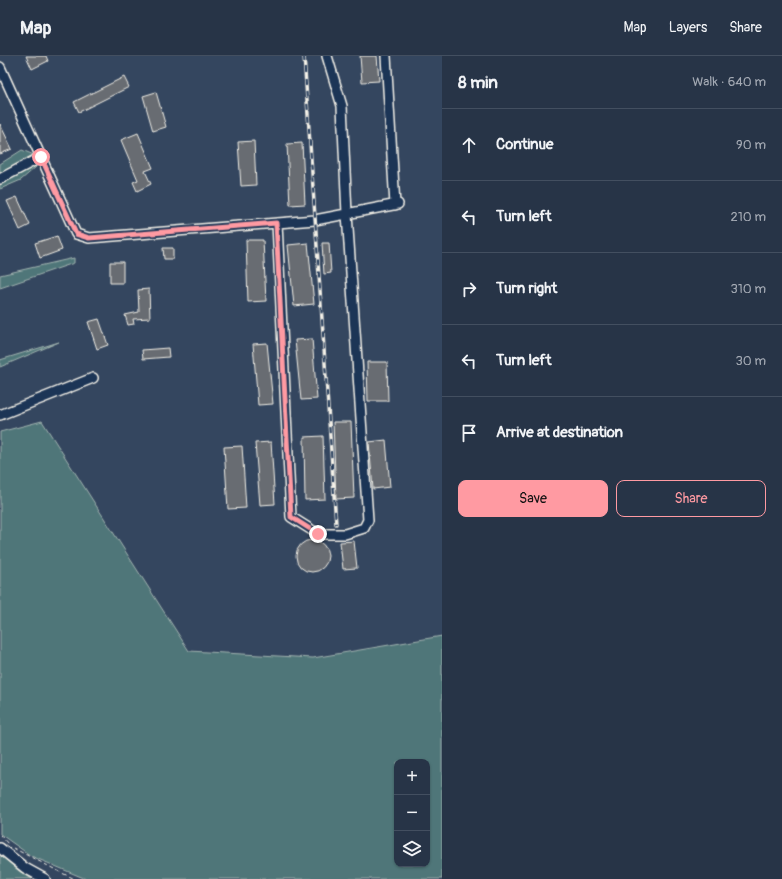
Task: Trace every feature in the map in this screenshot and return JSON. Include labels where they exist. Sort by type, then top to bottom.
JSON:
[{"type":"street","points":[[276,223],[291,517],[318,534],[344,534],[364,528],[368,520],[347,214],[342,106],[327,56]]},
{"type":"street","points":[[0,67],[4,84],[41,157],[76,234],[89,238],[315,220],[397,204],[386,56]]},
{"type":"street","points":[[0,179],[41,157]]},
{"type":"street","points":[[0,415],[93,378]]},
{"type":"street","points":[[0,848],[24,868],[45,879]]},
{"type":"path","points":[[0,835],[11,847],[75,879]]},
{"type":"green space","points":[[22,150],[34,155],[36,167],[21,180],[0,189],[0,164]]},
{"type":"green space","points":[[74,258],[74,263],[0,288],[0,275]]},
{"type":"green space","points":[[59,342],[0,367],[0,360]]},
{"type":"green space","points":[[42,421],[189,651],[313,658],[442,636],[442,879],[86,879],[31,856],[0,834],[0,432]]},
{"type":"green space","points":[[0,855],[19,871],[32,879],[0,879]]},
{"type":"building","points":[[26,56],[46,56],[48,61],[32,69]]},
{"type":"building","points":[[360,56],[377,56],[379,81],[362,82]]},
{"type":"building","points":[[124,77],[129,87],[79,112],[74,102]]},
{"type":"building","points":[[156,92],[166,127],[153,131],[143,96]]},
{"type":"building","points":[[0,124],[12,149],[0,154]]},
{"type":"building","points":[[138,133],[153,168],[145,171],[151,184],[137,191],[133,182],[138,180],[121,140]]},
{"type":"building","points":[[254,141],[256,185],[241,186],[238,142]]},
{"type":"building","points":[[302,143],[305,204],[290,205],[287,144]]},
{"type":"building","points":[[17,197],[30,225],[20,230],[7,201]]},
{"type":"building","points":[[57,236],[62,250],[40,258],[35,243]]},
{"type":"building","points":[[246,240],[263,240],[266,301],[248,302]]},
{"type":"building","points":[[308,243],[314,304],[294,306],[288,245]]},
{"type":"building","points":[[322,243],[329,243],[331,273],[324,274]]},
{"type":"building","points":[[163,248],[173,248],[173,259],[164,259]]},
{"type":"building","points":[[110,262],[123,262],[123,283],[110,283]]},
{"type":"building","points":[[149,289],[150,318],[133,319],[134,324],[128,325],[125,315],[139,312],[138,290]]},
{"type":"building","points":[[99,319],[108,345],[97,349],[88,322]]},
{"type":"building","points":[[312,339],[317,399],[301,400],[295,340]]},
{"type":"building","points":[[267,343],[273,404],[258,405],[253,344]]},
{"type":"building","points":[[168,348],[169,357],[143,359],[142,350]]},
{"type":"building","points":[[367,362],[387,362],[388,401],[368,401]]},
{"type":"building","points":[[333,422],[351,422],[354,498],[336,499]]},
{"type":"building","points":[[323,436],[325,499],[305,500],[304,437]]},
{"type":"building","points":[[386,440],[390,487],[373,489],[369,442]]},
{"type":"building","points":[[271,442],[275,504],[260,505],[255,443]]},
{"type":"building","points":[[242,446],[246,508],[228,509],[224,447]]},
{"type":"building","points":[[309,540],[315,540],[325,547],[328,556],[327,562],[321,569],[315,572],[309,572],[299,565],[296,559],[296,553],[303,543]]},
{"type":"building","points":[[354,541],[357,568],[343,569],[340,542]]},
{"type":"railway","points":[[304,56],[336,524]]},
{"type":"route","points":[[41,157],[76,234],[89,238],[276,223],[291,517],[318,534]]}]
